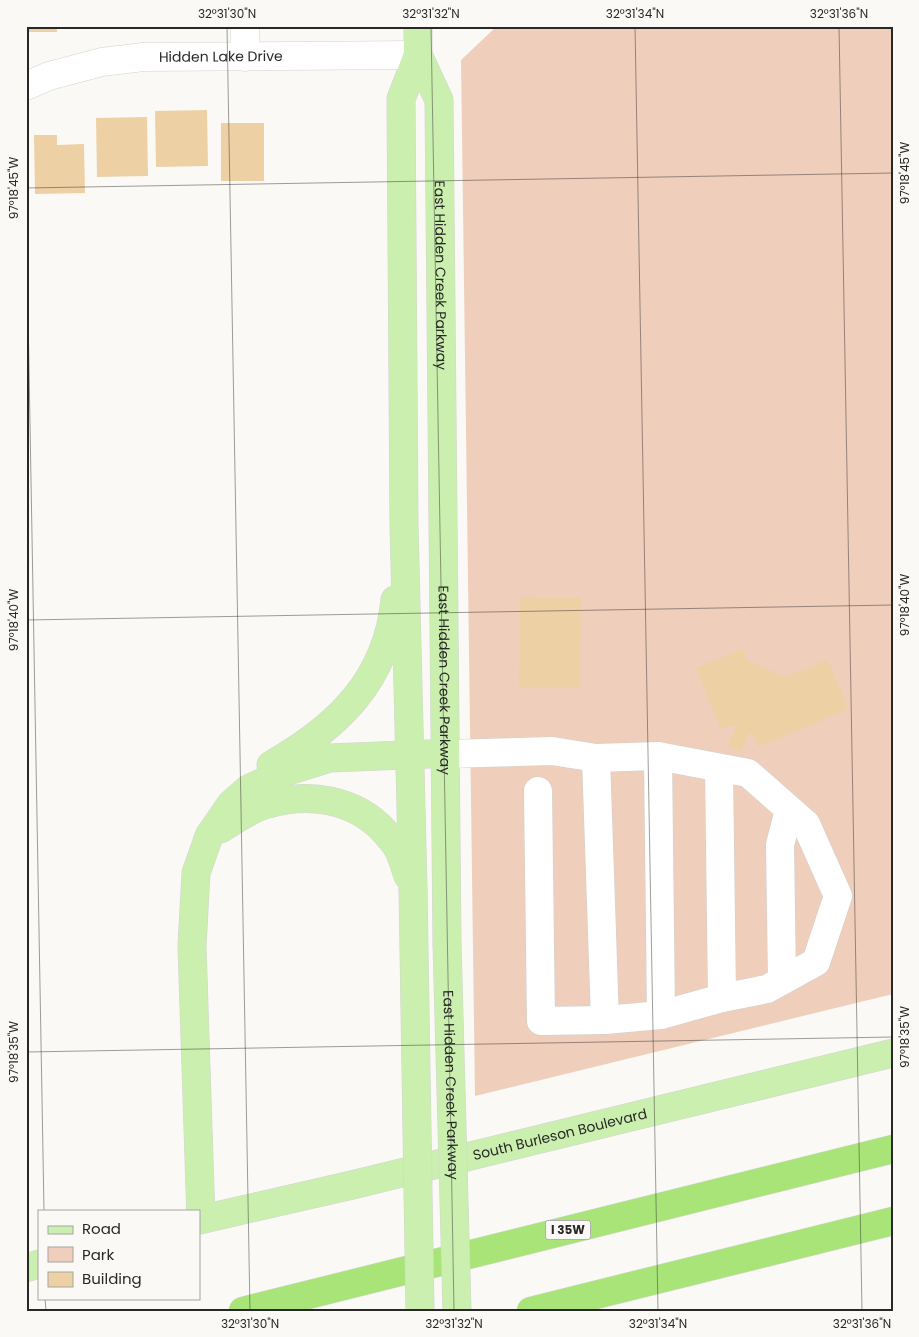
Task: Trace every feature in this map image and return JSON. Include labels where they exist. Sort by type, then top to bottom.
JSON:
[{"type":"highway","name":"I 35W","points":[[243,1311],[893,1150]]},
{"type":"highway","points":[[531,1311],[893,1221]]},
{"type":"main road","name":"East Hidden Creek Parkway","points":[[418,26],[418,55],[401,99],[404,524],[414,889],[420,1311]]},
{"type":"main road","name":"East Hidden Creek Parkway","points":[[418,55],[439,100],[446,889],[457,1311]]},
{"type":"main road","points":[[248,789],[257,773],[300,749],[336,720],[364,688],[379,662],[392,624],[404,524]]},
{"type":"main road","points":[[200,1210],[192,946],[196,873],[210,836],[231,804],[248,789],[282,773],[330,758],[446,754]]},
{"type":"main road","points":[[210,836],[240,816],[267,804],[300,798],[325,799],[354,808],[376,823],[397,847],[414,889]]},
{"type":"main road","name":"South Burleson Boulevard","points":[[200,1220],[352,1185],[893,1053]]},
{"type":"main road","points":[[26,1268],[38,1264]]},
{"type":"street","points":[[245,26],[245,57]]},
{"type":"street","name":"Hidden Lake Drive","points":[[26,86],[49,76],[102,62],[143,57],[418,55]]},
{"type":"street","points":[[446,754],[552,751],[596,758],[658,756],[748,773],[806,824],[838,896],[816,962],[767,989],[722,998],[661,1015],[604,1020],[541,1020],[538,791]]},
{"type":"street","points":[[658,756],[661,1015]]},
{"type":"street","points":[[596,758],[604,1020]]},
{"type":"street","points":[[719,768],[722,998]]},
{"type":"street","points":[[782,980],[780,845],[789,810]]},
{"type":"green space","points":[[497,26],[893,26],[893,994],[475,1096],[461,60]]},
{"type":"building","points":[[26,26],[57,26],[57,32],[26,32]]},
{"type":"building","points":[[207,110],[208,166],[156,167],[155,111]]},
{"type":"building","points":[[147,117],[148,176],[97,177],[96,118]]},
{"type":"building","points":[[221,123],[264,123],[264,181],[221,181]]},
{"type":"building","points":[[34,135],[57,135],[57,145],[84,144],[85,193],[35,194]]},
{"type":"building","points":[[520,597],[581,598],[580,688],[519,687]]},
{"type":"building","points":[[743,649],[748,661],[785,677],[828,660],[848,709],[758,747],[753,735],[749,733],[741,752],[728,746],[736,727],[730,725],[721,729],[696,668]]}]
